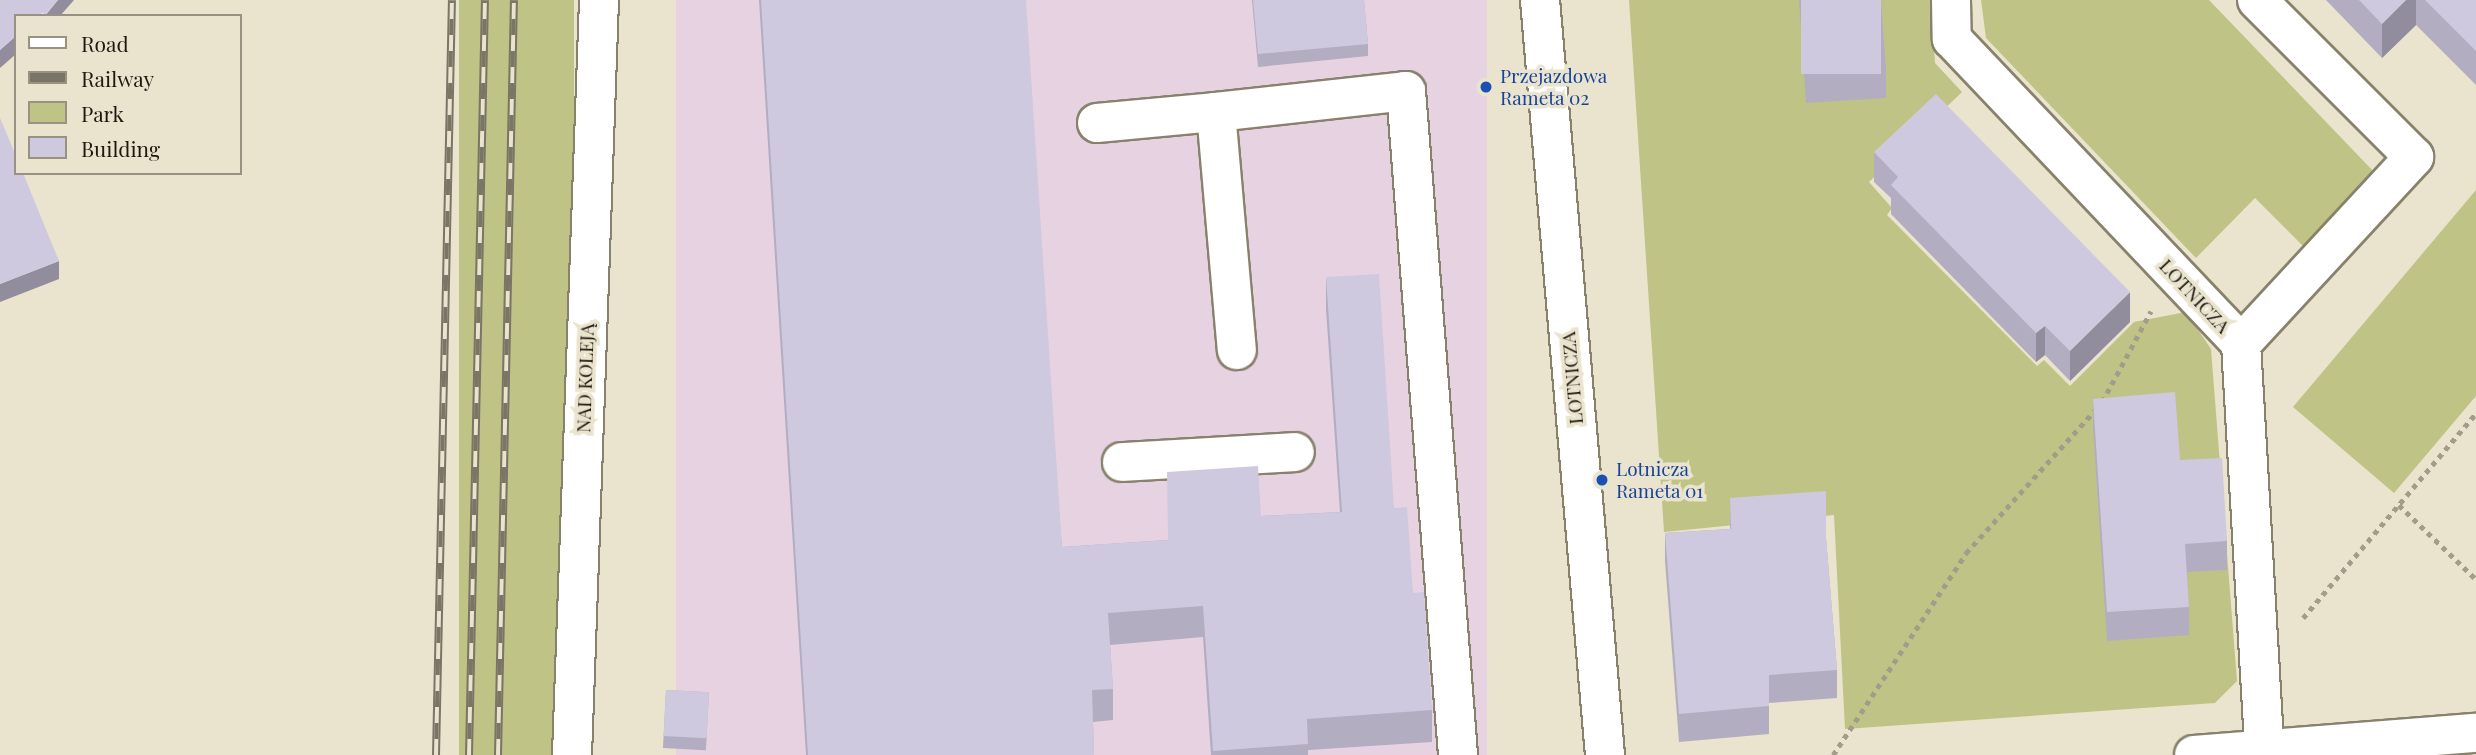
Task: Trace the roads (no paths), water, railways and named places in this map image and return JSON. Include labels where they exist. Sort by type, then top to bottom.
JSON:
[{"type":"street","name":"NAD KOLEJĄ","points":[[572,755],[599,0]]},
{"type":"street","name":"LOTNICZA","points":[[1540,0],[1605,755]]},
{"type":"street","name":"LOTNICZA","points":[[1951,0],[1952,39],[2241,344],[2265,753]]},
{"type":"street","points":[[2241,344],[2414,157],[2257,0]]},
{"type":"street","points":[[1097,123],[1406,91],[1458,755]]},
{"type":"street","points":[[1216,112],[1237,350]]},
{"type":"street","points":[[1122,462],[1295,452]]},
{"type":"street","points":[[2194,755],[2265,753],[2476,733]]},
{"type":"railway","points":[[436,755],[452,0]]},
{"type":"railway","points":[[469,755],[485,0]]},
{"type":"railway","points":[[498,755],[514,0]]},
{"type":"place","name":"Przejazdowa Rameta 02","points":[[1486,87]]},
{"type":"place","name":"Lotnicza Rameta 01","points":[[1602,480]]}]
